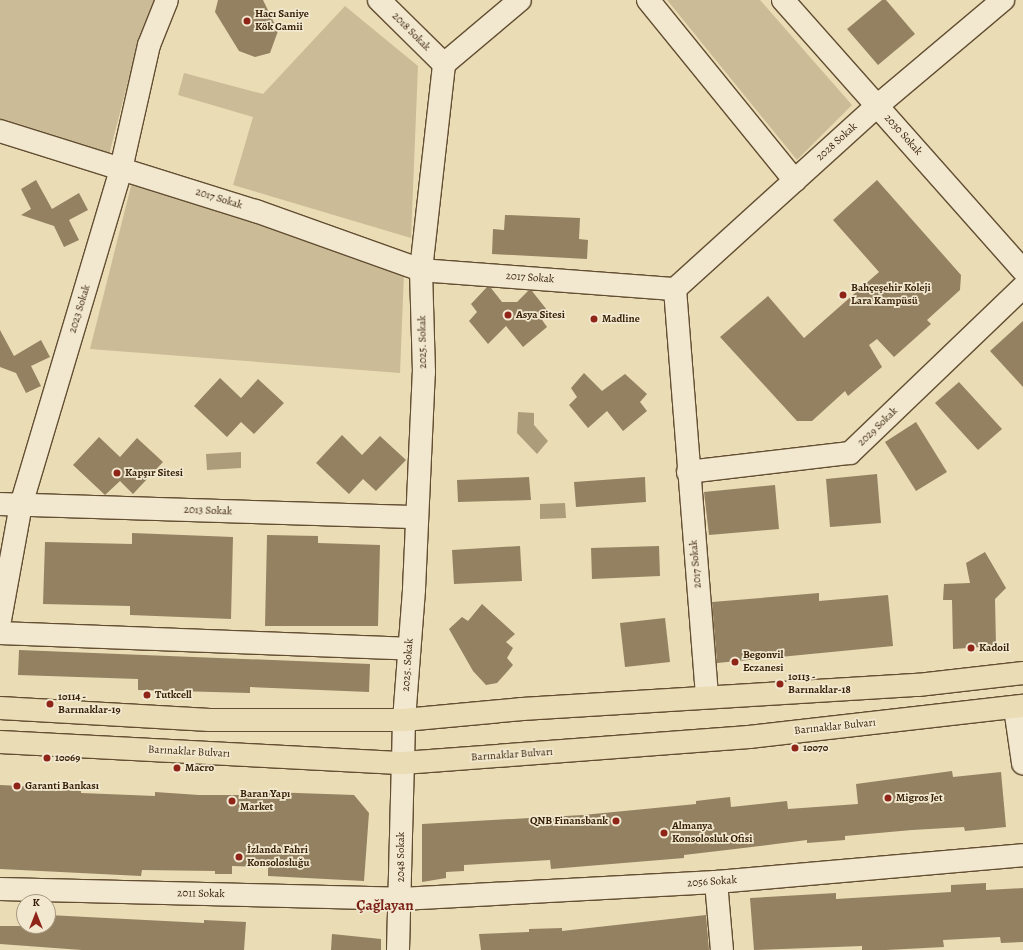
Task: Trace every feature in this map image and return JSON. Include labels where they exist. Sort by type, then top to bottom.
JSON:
[{"type":"main road","points":[[0,708],[210,720],[404,720],[707,696],[918,685],[1023,673]]},
{"type":"main road","name":"Barınaklar Bulvarı","points":[[0,742],[403,763],[749,737],[1019,707]]},
{"type":"street","name":"2023 Sokak","points":[[0,620],[10,504],[121,169],[149,45],[167,0]]},
{"type":"street","name":"2018 Sokak","points":[[379,0],[444,64]]},
{"type":"street","points":[[444,64],[520,0]]},
{"type":"street","points":[[648,0],[795,181]]},
{"type":"street","name":"2030 Sokak","points":[[784,0],[1023,270]]},
{"type":"street","name":"2028 Sokak","points":[[675,289],[877,106],[1003,0]]},
{"type":"street","name":"2025. Sokak","points":[[403,763],[404,720],[410,649],[424,372],[421,270],[444,64]]},
{"type":"street","name":"2017 Sokak","points":[[0,131],[256,211],[421,270],[675,289],[688,472],[707,696]]},
{"type":"street","name":"2029 Sokak","points":[[688,472],[850,453],[1023,287]]},
{"type":"street","name":"2013 Sokak","points":[[10,504],[416,517]]},
{"type":"street","points":[[0,633],[410,649]]},
{"type":"street","points":[[1019,707],[1023,763]]},
{"type":"street","name":"2048 Sokak","points":[[398,950],[401,899],[403,763]]},
{"type":"street","name":"2056 Sokak","points":[[401,899],[716,882],[1023,855]]},
{"type":"street","points":[[716,882],[722,950]]},
{"type":"street","name":"2011 Sokak","points":[[0,889],[401,899]]},
{"type":"shaded area","points":[[0,0],[155,0],[139,39],[109,155],[0,120]]},
{"type":"shaded area","points":[[667,0],[760,0],[852,105],[797,160]]},
{"type":"shaded area","points":[[345,6],[418,66],[411,238],[233,185],[253,117],[178,95],[184,73],[263,94]]},
{"type":"shaded area","points":[[132,182],[404,273],[400,373],[90,349]]},
{"type":"shaded area","points":[[518,412],[534,413],[534,425],[548,441],[537,454],[517,433]]},
{"type":"shaded area","points":[[241,452],[241,468],[207,470],[206,454]]},
{"type":"shaded area","points":[[565,503],[566,518],[540,519],[540,504]]},
{"type":"building","name":"Hacı Saniye Kök Camii","points":[[218,0],[263,0],[278,31],[270,53],[255,57],[239,51],[215,12]]},
{"type":"building","points":[[882,0],[886,0],[915,34],[878,65],[847,29]]},
{"type":"building","points":[[36,180],[52,209],[79,193],[88,210],[69,220],[79,240],[64,247],[54,226],[21,215],[31,209],[21,189]]},
{"type":"building","points":[[877,180],[961,275],[960,290],[927,320],[931,324],[894,357],[877,339],[869,345],[882,367],[848,396],[845,391],[812,421],[797,421],[720,337],[768,296],[804,338],[879,272],[833,220]]},
{"type":"building","points":[[505,215],[580,218],[579,239],[588,240],[587,259],[492,254],[493,229],[504,230]]},
{"type":"building","name":"Asya Sitesi","points":[[487,287],[491,288],[502,302],[517,302],[528,291],[532,291],[547,310],[540,317],[547,327],[523,347],[506,326],[488,344],[469,321],[477,312],[471,304]]},
{"type":"building","points":[[1023,321],[1023,387],[990,351]]},
{"type":"building","points":[[0,330],[14,356],[41,340],[50,357],[31,366],[41,386],[26,393],[16,373],[0,367]]},
{"type":"building","points":[[584,373],[602,391],[625,374],[647,394],[640,402],[647,411],[623,431],[607,411],[588,428],[569,405],[577,397],[571,388]]},
{"type":"building","points":[[220,378],[241,398],[258,379],[284,403],[254,434],[241,422],[227,437],[194,406]]},
{"type":"building","points":[[959,382],[1002,429],[978,450],[935,403]]},
{"type":"building","points":[[916,422],[947,472],[916,491],[885,442]]},
{"type":"building","points":[[342,435],[362,455],[380,436],[406,460],[376,491],[363,479],[349,494],[316,463]]},
{"type":"building","name":"Kapşır Sitesi","points":[[99,437],[120,457],[137,438],[163,462],[133,494],[120,481],[105,495],[73,465]]},
{"type":"building","points":[[877,474],[881,523],[830,527],[826,479]]},
{"type":"building","points":[[529,477],[531,500],[458,502],[457,480]]},
{"type":"building","points":[[645,477],[646,502],[576,507],[574,482]]},
{"type":"building","points":[[775,485],[779,529],[709,535],[704,492]]},
{"type":"building","points":[[132,533],[233,537],[231,619],[130,615],[130,606],[43,604],[45,542],[132,544]]},
{"type":"building","points":[[267,535],[318,536],[318,543],[380,545],[378,626],[265,626]]},
{"type":"building","points":[[520,546],[522,581],[454,584],[452,550]]},
{"type":"building","points":[[659,546],[660,576],[592,579],[591,548]]},
{"type":"building","points":[[985,552],[1006,588],[995,599],[996,646],[953,649],[952,600],[943,600],[944,584],[970,583],[966,563]]},
{"type":"building","points":[[819,593],[819,601],[888,595],[893,646],[717,663],[712,602]]},
{"type":"building","points":[[482,604],[515,634],[506,642],[513,648],[507,658],[513,665],[497,683],[486,685],[473,671],[449,629],[462,617],[468,621]]},
{"type":"building","points":[[665,618],[670,662],[625,667],[620,623]]},
{"type":"building","points":[[19,650],[370,664],[369,692],[250,687],[250,693],[138,690],[138,679],[18,675]]},
{"type":"building","points":[[952,771],[953,777],[1001,772],[1006,827],[965,831],[964,827],[845,836],[845,840],[807,843],[807,840],[684,855],[684,858],[551,869],[550,860],[464,865],[464,871],[446,872],[446,878],[422,882],[422,824],[583,815],[696,804],[696,801],[730,797],[731,807],[787,801],[788,809],[858,804],[856,784]]},
{"type":"building","points":[[0,785],[81,789],[81,793],[155,796],[155,792],[199,795],[269,795],[269,792],[354,795],[369,813],[364,881],[268,876],[268,867],[232,866],[232,874],[215,874],[215,871],[142,870],[141,876],[0,869]]},
{"type":"building","points":[[986,883],[986,890],[1023,888],[1023,942],[1001,943],[1000,937],[943,940],[944,947],[862,950],[862,946],[754,950],[750,898],[836,893],[836,899],[951,892],[951,885]]},
{"type":"building","points":[[56,915],[204,923],[204,920],[246,922],[244,950],[82,950],[0,944],[0,926],[16,926],[16,934],[56,934]]},
{"type":"building","points":[[706,915],[709,950],[481,950],[479,934],[529,932],[529,929],[562,928],[562,931]]},
{"type":"building","points":[[332,934],[381,939],[381,950],[331,950]]},
{"type":"place","name":"Hacı Saniye Kök Camii","points":[[247,21]]},
{"type":"place","name":"Bahçeşehir Koleji Lara Kampüsü","points":[[843,295]]},
{"type":"place","name":"Asya Sitesi","points":[[508,315]]},
{"type":"place","name":"Madline","points":[[594,319]]},
{"type":"place","name":"Kapşır Sitesi","points":[[117,473]]},
{"type":"place","name":"Kadoil","points":[[971,648]]},
{"type":"place","name":"Begonvil Eczanesi","points":[[735,662]]},
{"type":"place","name":"10113 - Barınaklar-18","points":[[780,684]]},
{"type":"place","name":"Tutkcell","points":[[147,695]]},
{"type":"place","name":"10114 - Barınaklar-19","points":[[50,704]]},
{"type":"place","name":"10070","points":[[795,748]]},
{"type":"place","name":"10069","points":[[47,758]]},
{"type":"place","name":"Macro","points":[[177,768]]},
{"type":"place","name":"Garanti Bankası","points":[[17,786]]},
{"type":"place","name":"Migros Jet","points":[[888,798]]},
{"type":"place","name":"Baran Yapı Market","points":[[232,801]]},
{"type":"place","name":"QNB Finansbank","points":[[616,821]]},
{"type":"place","name":"Almanya Konsolosluk Ofisi","points":[[664,833]]},
{"type":"place","name":"İzlanda Fahri Konsolosluğu","points":[[239,857]]},
{"type":"district","name":"Çağlayan","points":[[385,906]]}]
